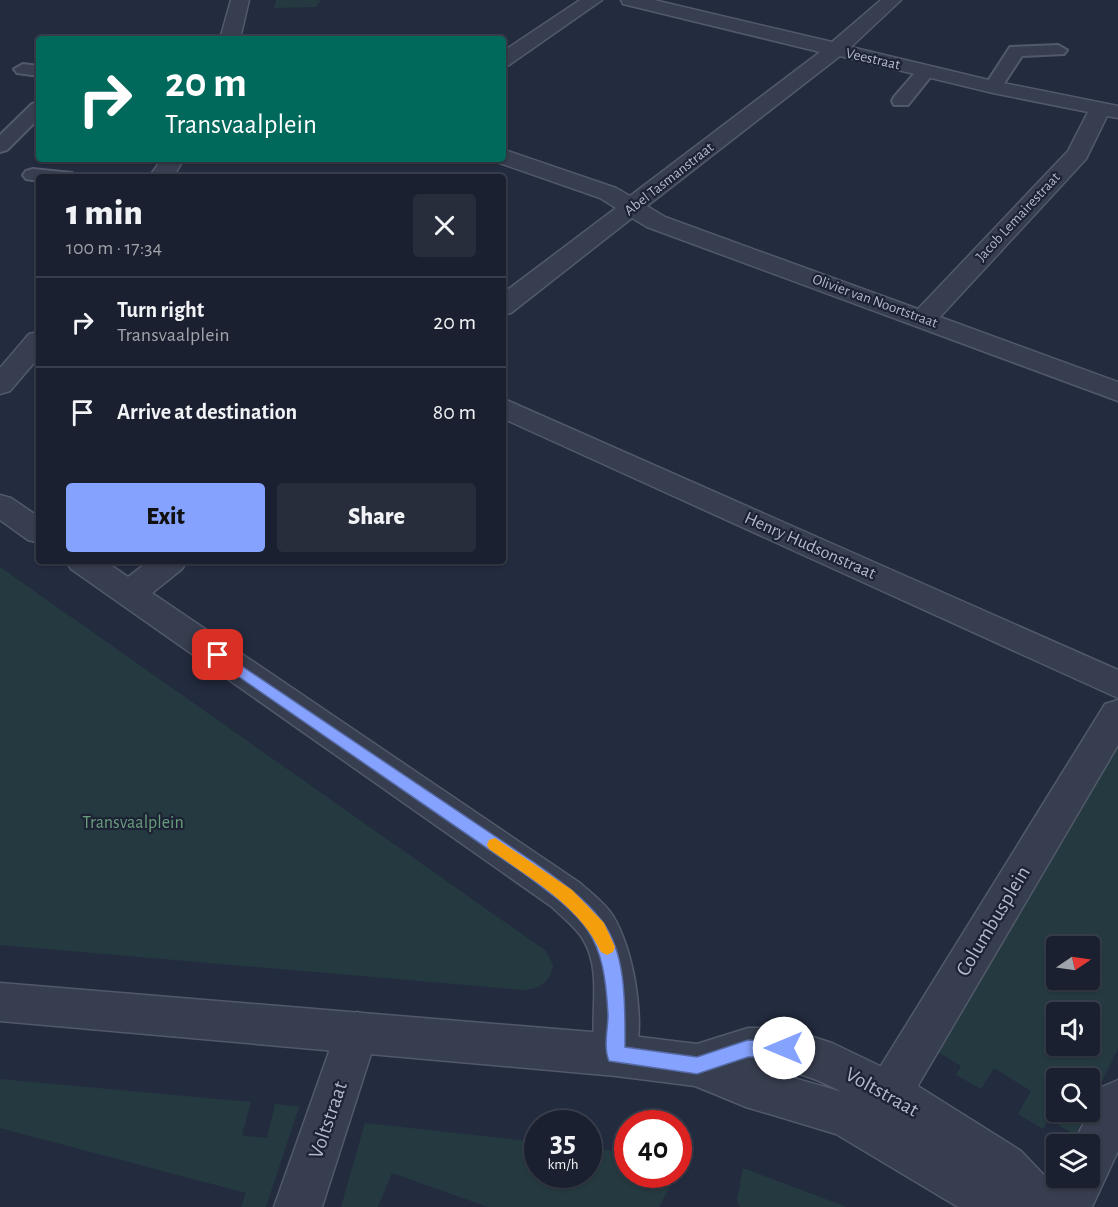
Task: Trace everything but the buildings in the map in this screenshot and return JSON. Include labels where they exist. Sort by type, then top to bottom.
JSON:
[{"type":"street","points":[[231,36],[240,0]]},
{"type":"street","points":[[506,58],[593,0]]},
{"type":"street","name":"Veestraat","points":[[630,0],[993,87],[1109,110]]},
{"type":"street","name":"Abel Tasmanstraat","points":[[506,304],[632,209],[835,50],[892,0]]},
{"type":"street","name":"Jacob Lemairestraat","points":[[924,319],[1078,154],[1109,110]]},
{"type":"street","name":"Olivier van Noortstraat","points":[[506,157],[608,193],[656,222],[1118,392]]},
{"type":"street","points":[[0,385],[36,343]]},
{"type":"street","name":"Henry Hudsonstraat","points":[[506,409],[1118,685]]},
{"type":"street","points":[[0,505],[36,530]]},
{"type":"street","points":[[2,1007],[357,1032],[616,1054],[616,1015],[611,960],[598,928],[566,895],[86,564]]},
{"type":"street","points":[[129,593],[167,564]]},
{"type":"street","name":"Columbusplein","points":[[878,1110],[1118,714]]},
{"type":"street","name":"Voltstraat","points":[[298,1207],[357,1032]]},
{"type":"street","name":"Voltstraat","points":[[616,1054],[697,1065],[746,1086],[846,1115],[878,1110],[1005,1167],[1041,1207]]},
{"type":"street","points":[[1100,1139],[1118,1102]]},
{"type":"street","name":"Voltstraat","points":[[878,1110],[1003,1207]]},
{"type":"street","points":[[1068,1207],[1077,1188]]},
{"type":"lane","points":[[993,87],[1016,51],[1058,50]]},
{"type":"lane","points":[[901,101],[926,71]]},
{"type":"lane","points":[[0,146],[36,111]]},
{"type":"green space","points":[[276,0],[321,0],[316,7],[274,8]]},
{"type":"green space","name":"Transvaalplein","points":[[0,567],[546,951],[553,965],[550,976],[540,986],[524,990],[0,945]]},
{"type":"green space","points":[[1118,747],[1118,1049],[1100,1085],[1100,1068],[1046,1068],[1047,1122],[1043,1129],[1018,1114],[1031,1091],[994,1068],[981,1089],[956,1075],[961,1066],[936,1051]]},
{"type":"green space","points":[[0,1079],[251,1102],[242,1135],[267,1138],[275,1104],[299,1107],[266,1207],[241,1207],[246,1193],[0,1128]]},
{"type":"green space","points":[[1054,1122],[1082,1122],[1073,1134]]},
{"type":"green space","points":[[365,1123],[524,1141],[524,1188],[602,1188],[602,1149],[614,1151],[614,1188],[669,1188],[659,1207],[488,1207],[392,1173],[378,1207],[341,1207]]},
{"type":"green space","points":[[743,1168],[847,1207],[740,1207],[737,1200]]},
{"type":"slow traffic","points":[[495,845],[566,895],[598,928],[607,947]]},
{"type":"route","points":[[218,655],[529,868],[566,895],[587,915],[598,928],[611,960],[616,1015],[616,1054],[697,1065],[748,1048],[784,1048]]}]
